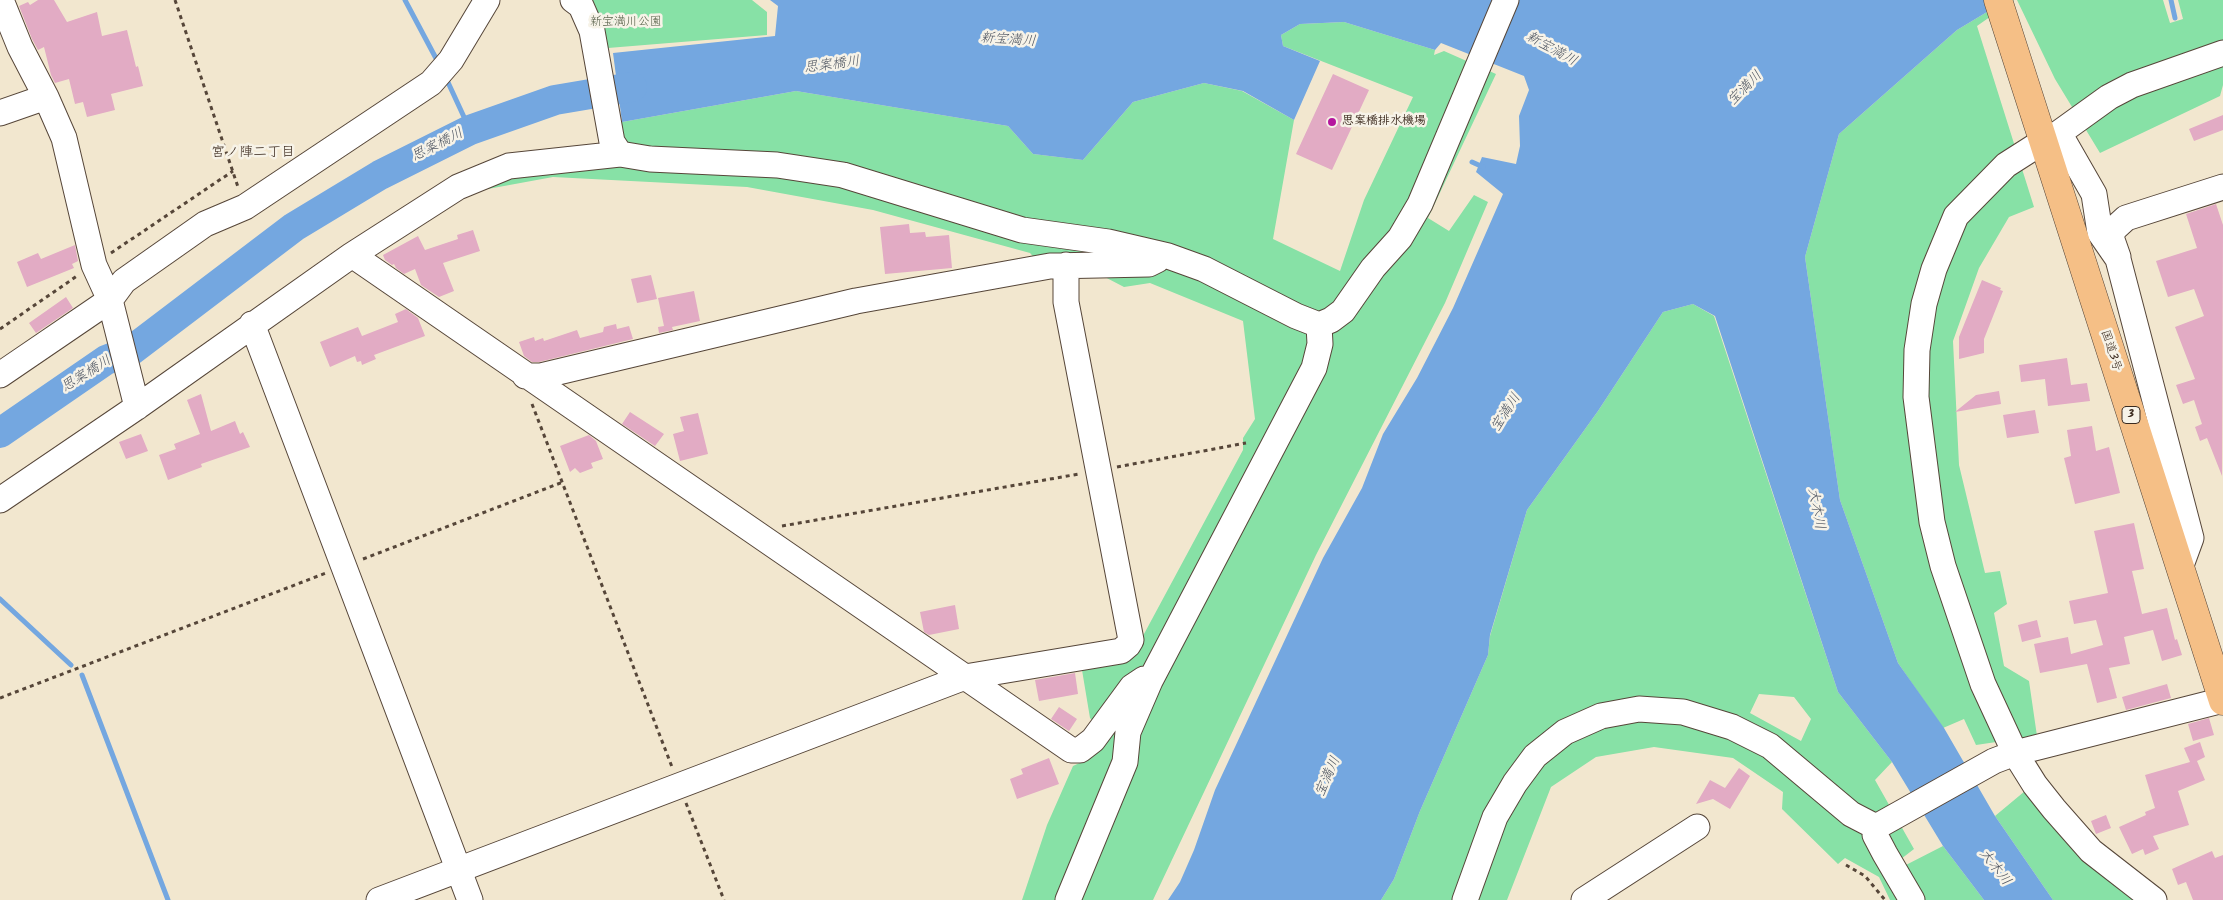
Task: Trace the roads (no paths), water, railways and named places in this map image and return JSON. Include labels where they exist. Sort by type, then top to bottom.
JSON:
[{"type":"highway","name":"国道3号","points":[[1998,0],[2047,135],[2180,568],[2223,701]]},
{"type":"street","points":[[1,0],[20,47],[46,97],[64,138],[94,265],[110,300],[134,398]]},
{"type":"street","points":[[0,375],[110,300],[124,282],[206,224],[245,207],[431,83],[451,60],[487,0]]},
{"type":"street","points":[[573,0],[581,6],[592,31],[616,148]]},
{"type":"street","points":[[0,500],[134,398],[252,324],[352,255],[458,187],[509,166],[616,148],[650,159],[776,165],[844,175],[1022,230],[1108,242],[1168,256],[1204,269],[1296,316],[1319,325],[1331,320],[1343,311],[1374,268],[1400,238],[1420,204],[1506,0]]},
{"type":"street","points":[[2154,900],[2076,835],[2035,785],[2005,757],[1943,566],[1932,522],[1917,407],[1916,350],[1924,304],[1934,269],[1956,216],[2006,165],[2047,135],[2132,85],[2223,53]]},
{"type":"street","points":[[0,113],[46,97]]},
{"type":"street","points":[[2047,135],[2094,194],[2100,233],[2118,259]]},
{"type":"street","points":[[2180,568],[2191,538],[2111,237],[2114,229],[2126,218],[2223,187]]},
{"type":"street","points":[[352,255],[1070,750],[1080,750],[1093,740],[1132,687],[1144,679],[1150,681]]},
{"type":"street","points":[[525,376],[541,376],[856,301],[1066,265],[1149,264],[1168,256]]},
{"type":"street","points":[[379,900],[965,677],[1121,651],[1128,645],[1131,640],[1066,302],[1066,265]]},
{"type":"street","points":[[252,324],[470,900]]},
{"type":"street","points":[[1068,900],[1125,762],[1128,732],[1150,681],[1314,368],[1320,344],[1319,325]]},
{"type":"street","points":[[1876,827],[2005,757],[2223,701]]},
{"type":"street","points":[[1465,900],[1495,817],[1515,783],[1535,756],[1565,732],[1601,716],[1639,709],[1683,712],[1732,726],[1770,746],[1851,814],[1876,827]]},
{"type":"street","points":[[1584,900],[1698,827]]},
{"type":"street","points":[[1876,827],[1876,835],[1885,854],[1912,900]]},
{"type":"water","points":[[770,0],[2007,0],[1957,30],[1839,134],[1805,257],[1840,500],[1898,663],[1944,728],[1995,816],[2053,900],[1984,900],[1943,846],[1892,762],[1838,692],[1715,316],[1693,304],[1663,312],[1598,411],[1527,510],[1490,635],[1488,655],[1420,811],[1394,879],[1381,900],[1168,900],[1180,882],[1194,850],[1215,790],[1323,558],[1362,488],[1383,434],[1417,378],[1453,308],[1503,194],[1476,172],[1482,157],[1516,164],[1520,146],[1519,116],[1529,90],[1524,76],[1441,43],[1435,50],[1344,22],[1300,24],[1281,35],[1283,46],[1320,61],[1294,120],[1243,91],[1204,83],[1133,102],[1083,160],[1033,154],[1008,126],[796,91],[622,122],[613,53],[775,36],[778,6]]},
{"type":"waterway","points":[[405,0],[439,64]]},
{"type":"waterway","points":[[2171,0],[2175,18]]},
{"type":"waterway","points":[[446,78],[470,130]]},
{"type":"waterway","name":"思案橋川","points":[[0,433],[106,360],[132,350],[294,227],[380,175],[470,130],[555,100],[632,87]]},
{"type":"waterway","points":[[1472,162],[1483,167]]},
{"type":"waterway","points":[[0,599],[71,665]]},
{"type":"waterway","points":[[82,675],[168,900]]},
{"type":"place","name":"思案橋排水機場","points":[[1332,122]]},
{"type":"district","name":"宮ノ陣二丁目","points":[[253,154]]},
{"type":"park label","name":"新宝満川公園","points":[[626,23]]},
{"type":"water label","name":"新宝満川","points":[[1008,41]]},
{"type":"water label","name":"新宝満川","points":[[1551,50]]},
{"type":"water label","name":"宝満川","points":[[1746,89]]},
{"type":"water label","name":"宝満川","points":[[1507,413]]},
{"type":"water label","name":"大木川","points":[[1815,509]]},
{"type":"water label","name":"宝満川","points":[[1329,777]]},
{"type":"water label","name":"大木川","points":[[1994,868]]}]
